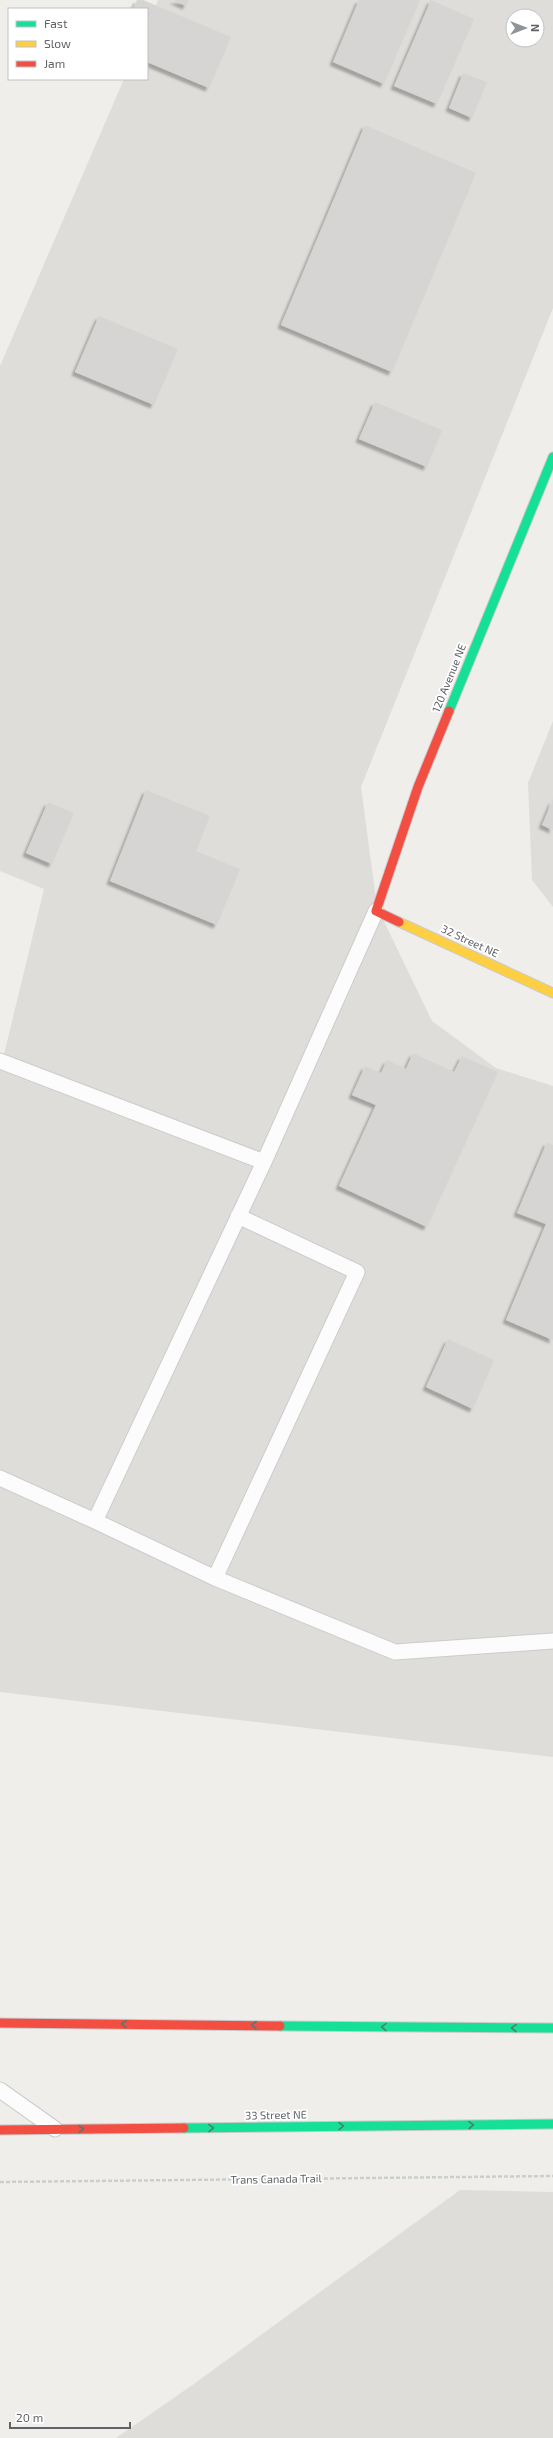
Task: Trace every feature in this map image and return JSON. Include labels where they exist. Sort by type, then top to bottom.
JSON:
[{"type":"street","name":"120 Avenue NE","points":[[376,911],[418,787],[553,457]]},
{"type":"street","name":"32 Street NE","points":[[376,911],[553,993]]},
{"type":"street","points":[[0,2023],[553,2028]]},
{"type":"street","name":"33 Street NE","points":[[0,2130],[553,2124]]},
{"type":"lane","points":[[95,1521],[264,1162],[376,911]]},
{"type":"lane","points":[[0,1062],[264,1162]]},
{"type":"lane","points":[[215,1578],[357,1272],[238,1216]]},
{"type":"lane","points":[[0,1478],[215,1578],[395,1652],[553,1641]]},
{"type":"lane","points":[[0,2090],[55,2129]]},
{"type":"path","name":"Trans Canada Trail","points":[[0,2182],[553,2176]]},
{"type":"shaded area","points":[[158,0],[553,0],[553,308],[361,787],[377,907],[432,1021],[496,1068],[553,1086],[553,1757],[0,1692],[0,1071],[44,889],[0,871],[0,366],[124,80],[148,80],[148,23]]},
{"type":"shaded area","points":[[553,721],[553,907],[532,880],[528,783]]},
{"type":"shaded area","points":[[460,2190],[553,2192],[553,2438],[116,2438],[191,2386]]},
{"type":"building","points":[[137,0],[143,0],[231,37],[209,88],[148,62],[148,8],[133,8]]},
{"type":"building","points":[[173,0],[189,0],[186,6]]},
{"type":"building","points":[[359,0],[420,0],[384,84],[333,62]]},
{"type":"building","points":[[431,0],[474,19],[437,104],[394,86]]},
{"type":"building","points":[[463,73],[487,82],[472,118],[449,108]]},
{"type":"building","points":[[365,125],[476,173],[392,372],[281,325]]},
{"type":"building","points":[[99,316],[178,349],[154,405],[75,372]]},
{"type":"building","points":[[375,402],[442,430],[427,467],[359,439]]},
{"type":"building","points":[[146,790],[210,816],[196,851],[240,869],[217,925],[110,881]]},
{"type":"building","points":[[553,799],[553,830],[542,825]]},
{"type":"building","points":[[48,802],[74,813],[52,864],[26,853]]},
{"type":"building","points":[[413,1053],[454,1072],[462,1056],[498,1072],[427,1227],[339,1186],[376,1105],[352,1095],[365,1066],[381,1073],[387,1060],[406,1069]]},
{"type":"building","points":[[547,1142],[553,1145],[553,1340],[506,1320],[546,1224],[517,1213]]},
{"type":"building","points":[[448,1339],[494,1360],[473,1409],[426,1387]]},
{"type":"traffic: fast","points":[[449,711],[553,457]]},
{"type":"traffic: fast","points":[[280,2026],[553,2028]]},
{"type":"traffic: fast","points":[[184,2128],[553,2124]]},
{"type":"traffic: slow","points":[[399,922],[553,993]]},
{"type":"traffic: jam","points":[[399,922],[376,911],[418,787],[449,711]]},
{"type":"traffic: jam","points":[[0,2023],[280,2026]]},
{"type":"traffic: jam","points":[[0,2130],[184,2128]]}]
